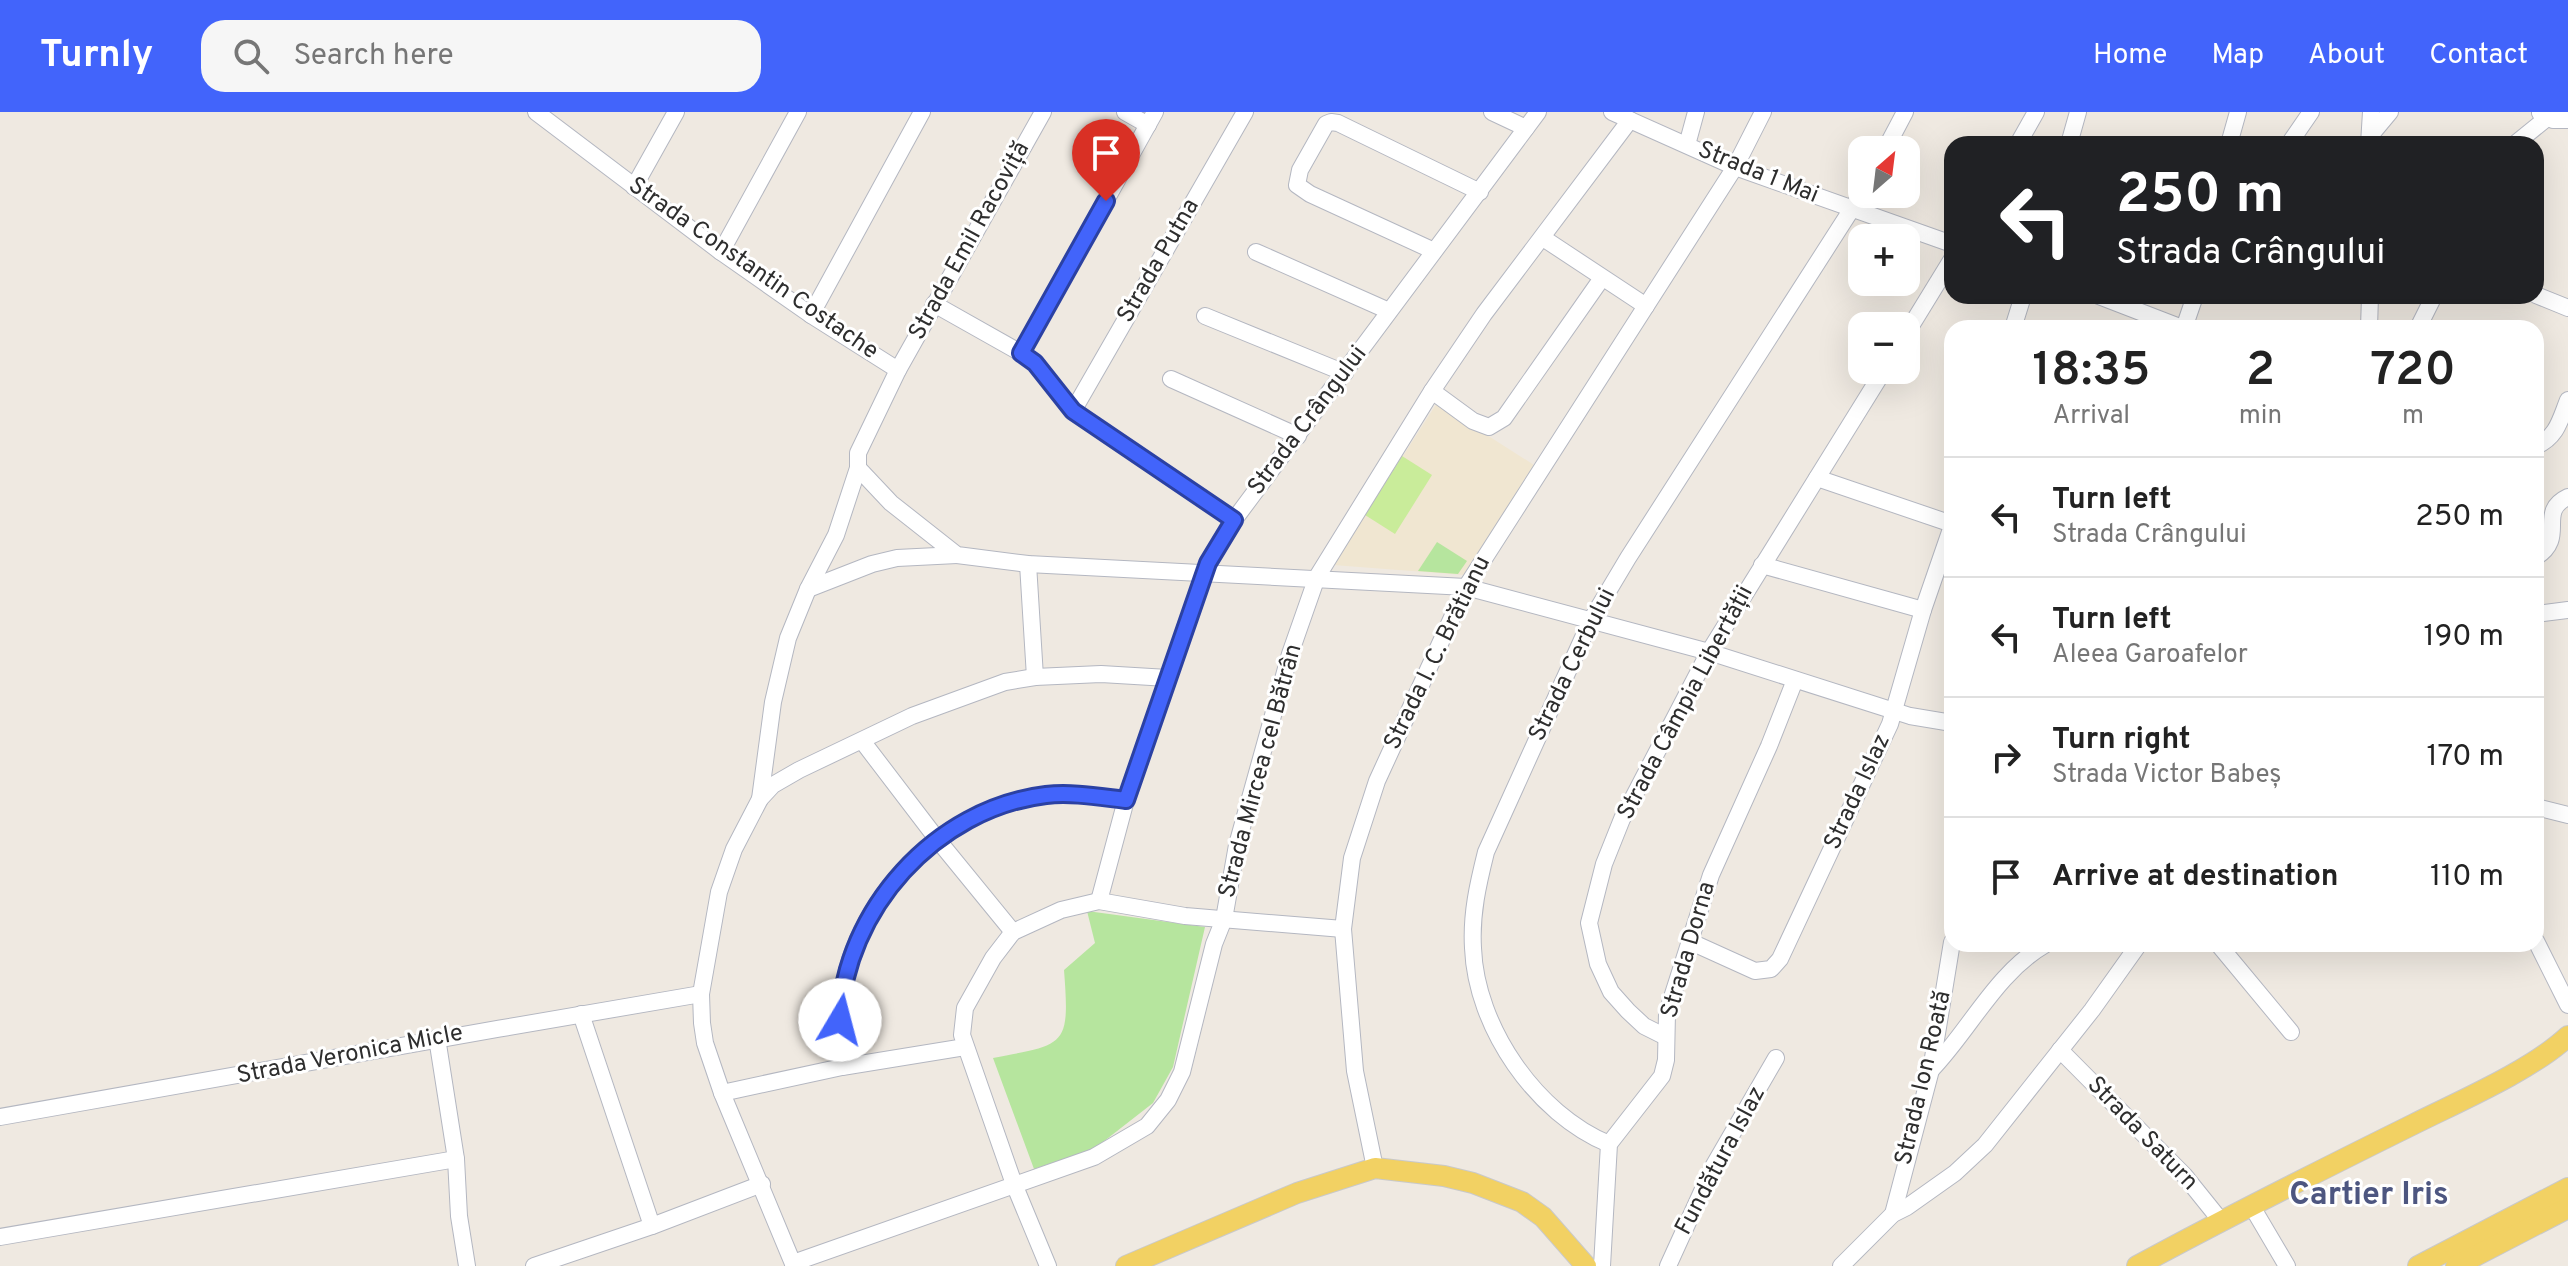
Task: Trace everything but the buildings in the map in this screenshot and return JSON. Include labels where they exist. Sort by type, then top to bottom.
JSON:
[{"type":"main road","points":[[2137,1266],[2461,1100],[2526,1065],[2568,1036]]},
{"type":"main road","points":[[1126,1266],[1297,1193],[1375,1168],[1444,1176],[1473,1183],[1522,1202],[1543,1217],[1586,1266]]},
{"type":"main road","points":[[2418,1266],[2568,1188]]},
{"type":"main road","points":[[2456,1266],[2568,1208]]},
{"type":"street","name":"Strada Constantin Costache","points":[[536,112],[557,118],[634,187],[721,252],[811,315],[898,370],[858,453],[858,468],[836,535],[808,589],[786,645],[773,702],[760,799]]},
{"type":"street","points":[[634,187],[676,112]]},
{"type":"street","points":[[721,252],[798,112]]},
{"type":"street","points":[[811,315],[922,112]]},
{"type":"street","name":"Strada Emil Racoviță","points":[[898,370],[1043,112]]},
{"type":"street","points":[[1021,353],[1152,118],[1125,112]]},
{"type":"street","name":"Strada Putna","points":[[1073,411],[1245,112]]},
{"type":"street","points":[[1492,112],[1526,128]]},
{"type":"street","name":"Strada Crângului","points":[[1099,901],[1126,800],[1205,571],[1217,545],[1538,112]]},
{"type":"street","points":[[1687,145],[1696,112]]},
{"type":"street","name":"Strada I. C. Brătianu","points":[[1375,1168],[1355,1071],[1343,929],[1348,878],[1377,781],[1466,587],[1735,167],[1763,112]]},
{"type":"street","points":[[1892,136],[1905,112]]},
{"type":"street","points":[[2022,136],[2036,112]]},
{"type":"street","points":[[2071,136],[2078,112]]},
{"type":"street","points":[[2231,136],[2238,112]]},
{"type":"street","points":[[2294,136],[2311,112]]},
{"type":"street","points":[[2370,136],[2371,112]]},
{"type":"street","points":[[2373,136],[2390,112]]},
{"type":"street","name":"Strada 1 Mai","points":[[1622,115],[1735,167],[1944,241]]},
{"type":"street","name":"Strada Mircea cel Bătrân","points":[[794,1264],[1094,1157],[1147,1126],[1168,1100],[1182,1072],[1214,944],[1224,919],[1237,845],[1290,654],[1317,577],[1432,391],[1484,314],[1543,238],[1622,115]]},
{"type":"street","points":[[2523,136],[2543,115],[2568,120]]},
{"type":"street","points":[[1434,251],[1337,207],[1297,185],[1300,170],[1326,124],[1338,123],[1480,192]]},
{"type":"street","name":"Strada Cerbului","points":[[1609,1144],[1586,1134],[1565,1119],[1544,1099],[1511,1058],[1490,1017],[1476,976],[1473,950],[1475,892],[1486,852],[1591,620],[1674,485],[1852,210]]},
{"type":"street","points":[[1543,238],[1646,306]]},
{"type":"street","points":[[1256,252],[1389,311]]},
{"type":"street","points":[[1919,312],[1944,272]]},
{"type":"street","points":[[1432,391],[1473,421],[1489,427],[1496,424],[1504,418],[1602,278]]},
{"type":"street","points":[[2544,298],[2568,308]]},
{"type":"street","points":[[934,304],[1035,363],[1073,411],[1234,520]]},
{"type":"street","points":[[2120,304],[2162,320]]},
{"type":"street","points":[[1205,316],[1345,373]]},
{"type":"street","points":[[1171,379],[1298,436]]},
{"type":"street","name":"Strada Câmpia Libertății","points":[[1666,1037],[1644,1026],[1611,992],[1598,964],[1589,923],[1604,864],[1622,819],[1709,652],[1875,384]]},
{"type":"street","points":[[2544,443],[2556,431],[2568,400]]},
{"type":"street","points":[[858,468],[891,503],[957,555]]},
{"type":"street","points":[[1817,478],[1944,522]]},
{"type":"street","points":[[2544,551],[2549,550],[2555,537],[2558,502],[2568,497]]},
{"type":"street","name":"Strada Islaz","points":[[1691,942],[1755,971],[1771,969],[1780,959],[1890,724],[1944,548]]},
{"type":"street","points":[[808,589],[872,564],[897,558],[957,555],[1028,564],[1466,587],[1709,652],[1933,722],[1944,723]]},
{"type":"street","points":[[1028,564],[1035,677]]},
{"type":"street","points":[[1762,565],[1923,610]]},
{"type":"street","points":[[2544,613],[2568,610]]},
{"type":"street","points":[[794,1264],[722,1093],[705,1043],[701,994],[719,892],[734,849],[760,799],[773,785],[912,716],[1005,682],[1035,677],[1101,674],[1168,678]]},
{"type":"street","name":"Strada Dorna","points":[[1609,1144],[1662,1076],[1666,1060],[1667,1013],[1711,875],[1795,680]]},
{"type":"street","points":[[863,742],[1013,932]]},
{"type":"street","points":[[842,1067],[839,1036],[847,969],[871,915],[908,865],[958,825],[992,810],[1047,795],[1086,795],[1126,800]]},
{"type":"street","points":[[2544,809],[2568,815]]},
{"type":"street","points":[[1048,1266],[1014,1184],[965,1047],[962,1021],[965,1008],[993,958],[1013,932],[1061,910],[1099,901],[1185,916],[1343,929]]},
{"type":"street","name":"Strada Ion Roată","points":[[1893,1214],[1931,1070],[1950,952]]},
{"type":"street","points":[[1931,1070],[1958,1041],[1998,985],[2032,952]]},
{"type":"street","points":[[1841,1266],[1893,1214],[1938,1186],[1985,1145],[2100,1000],[2133,952]]},
{"type":"street","points":[[2225,952],[2291,1032]]},
{"type":"street","points":[[2542,952],[2568,1005]]},
{"type":"street","name":"Strada Veronica Micle","points":[[0,1117],[701,994]]},
{"type":"street","points":[[581,1014],[652,1226]]},
{"type":"street","points":[[437,1038],[456,1159],[459,1216],[467,1266]]},
{"type":"street","points":[[722,1093],[842,1067],[965,1047]]},
{"type":"street","name":"Strada Saturn","points":[[2060,1050],[2184,1175],[2221,1221]]},
{"type":"street","name":"Fundătura Islaz","points":[[1668,1266],[1714,1165],[1776,1058]]},
{"type":"street","points":[[1602,1266],[1609,1144]]},
{"type":"street","points":[[0,1237],[456,1159]]},
{"type":"street","points":[[534,1266],[762,1184]]},
{"type":"street","points":[[2251,1205],[2287,1266]]},
{"type":"shaded area","points":[[1437,403],[1534,465],[1464,575],[1333,565]]},
{"type":"green space","points":[[1402,456],[1432,475],[1395,534],[1365,515]]},
{"type":"green space","points":[[1437,542],[1467,561],[1458,574],[1418,571]]},
{"type":"green space","points":[[1087,911],[1205,927],[1173,1067],[1153,1103],[1094,1149],[1034,1169],[993,1058],[1036,1049],[1058,1038],[1066,1014],[1064,970],[1095,943]]},
{"type":"district","name":"Cartier Iris","points":[[2369,1196]]},
{"type":"route","points":[[840,1020],[847,969],[871,915],[908,865],[937,839],[958,825],[992,810],[1047,795],[1086,795],[1126,800],[1208,563],[1234,520],[1073,411],[1035,363],[1021,353],[1106,201]]}]
